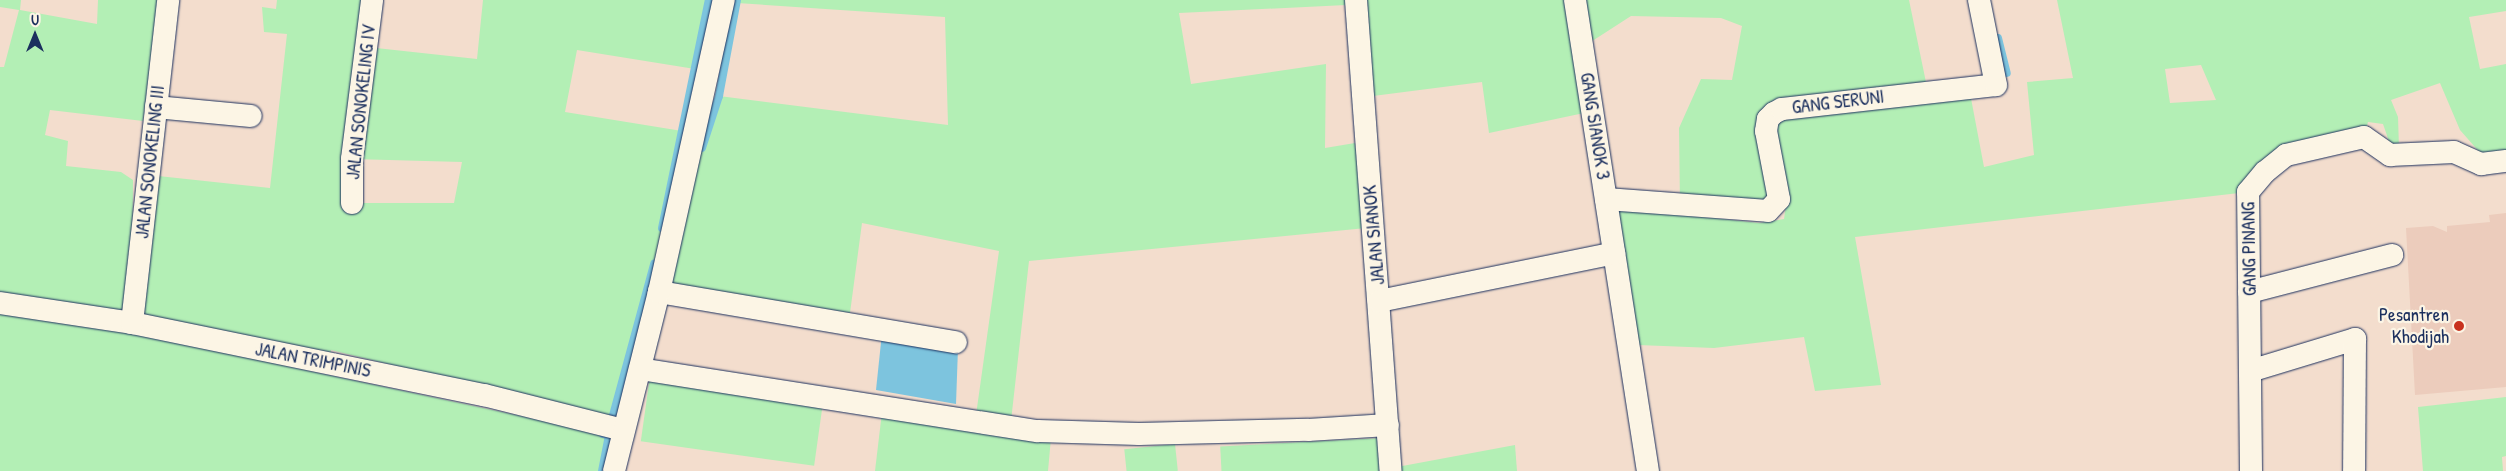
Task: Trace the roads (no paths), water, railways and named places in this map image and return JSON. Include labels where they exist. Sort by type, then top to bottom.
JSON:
[{"type":"street","name":"JALAN SONOKELING III","points":[[132,323],[168,0]]},
{"type":"street","name":"JALAN SONOKELING IV","points":[[352,203],[352,159],[372,0]]},
{"type":"street","points":[[614,471],[659,292],[724,0]]},
{"type":"street","name":"JALAN SIANOK","points":[[1356,0],[1391,471]]},
{"type":"street","name":"GANG SIANOK 3","points":[[1575,0],[1648,471]]},
{"type":"street","name":"GANG SERUNI","points":[[1606,199],[1768,212],[1779,199],[1766,131],[1768,119],[1774,113],[1782,109],[1996,85],[1979,0]]},
{"type":"street","points":[[156,107],[252,116]]},
{"type":"street","name":"GANG PINANG","points":[[2251,471],[2248,192],[2265,172],[2286,155],[2364,138],[2390,155],[2454,152],[2481,164],[2506,161]]},
{"type":"street","points":[[1379,301],[1614,252]]},
{"type":"street","points":[[2249,292],[2392,255]]},
{"type":"street","points":[[659,292],[956,342]]},
{"type":"street","name":"JALAN TRIMPINIS","points":[[0,303],[132,323],[484,395],[623,430]]},
{"type":"street","points":[[2250,371],[2355,340],[2354,471]]},
{"type":"street","points":[[640,369],[1038,431],[1149,434],[1308,430],[1388,425]]},
{"type":"water","points":[[882,333],[958,348],[956,404],[876,390]]},
{"type":"waterway","points":[[662,228],[709,0]]},
{"type":"waterway","points":[[702,148],[719,96],[737,0]]},
{"type":"waterway","points":[[1998,38],[2007,73]]},
{"type":"waterway","points":[[612,419],[654,264]]},
{"type":"waterway","points":[[602,471],[609,435],[603,434]]},
{"type":"place","name":"Pesantren Khodijah","points":[[2459,326]]}]
